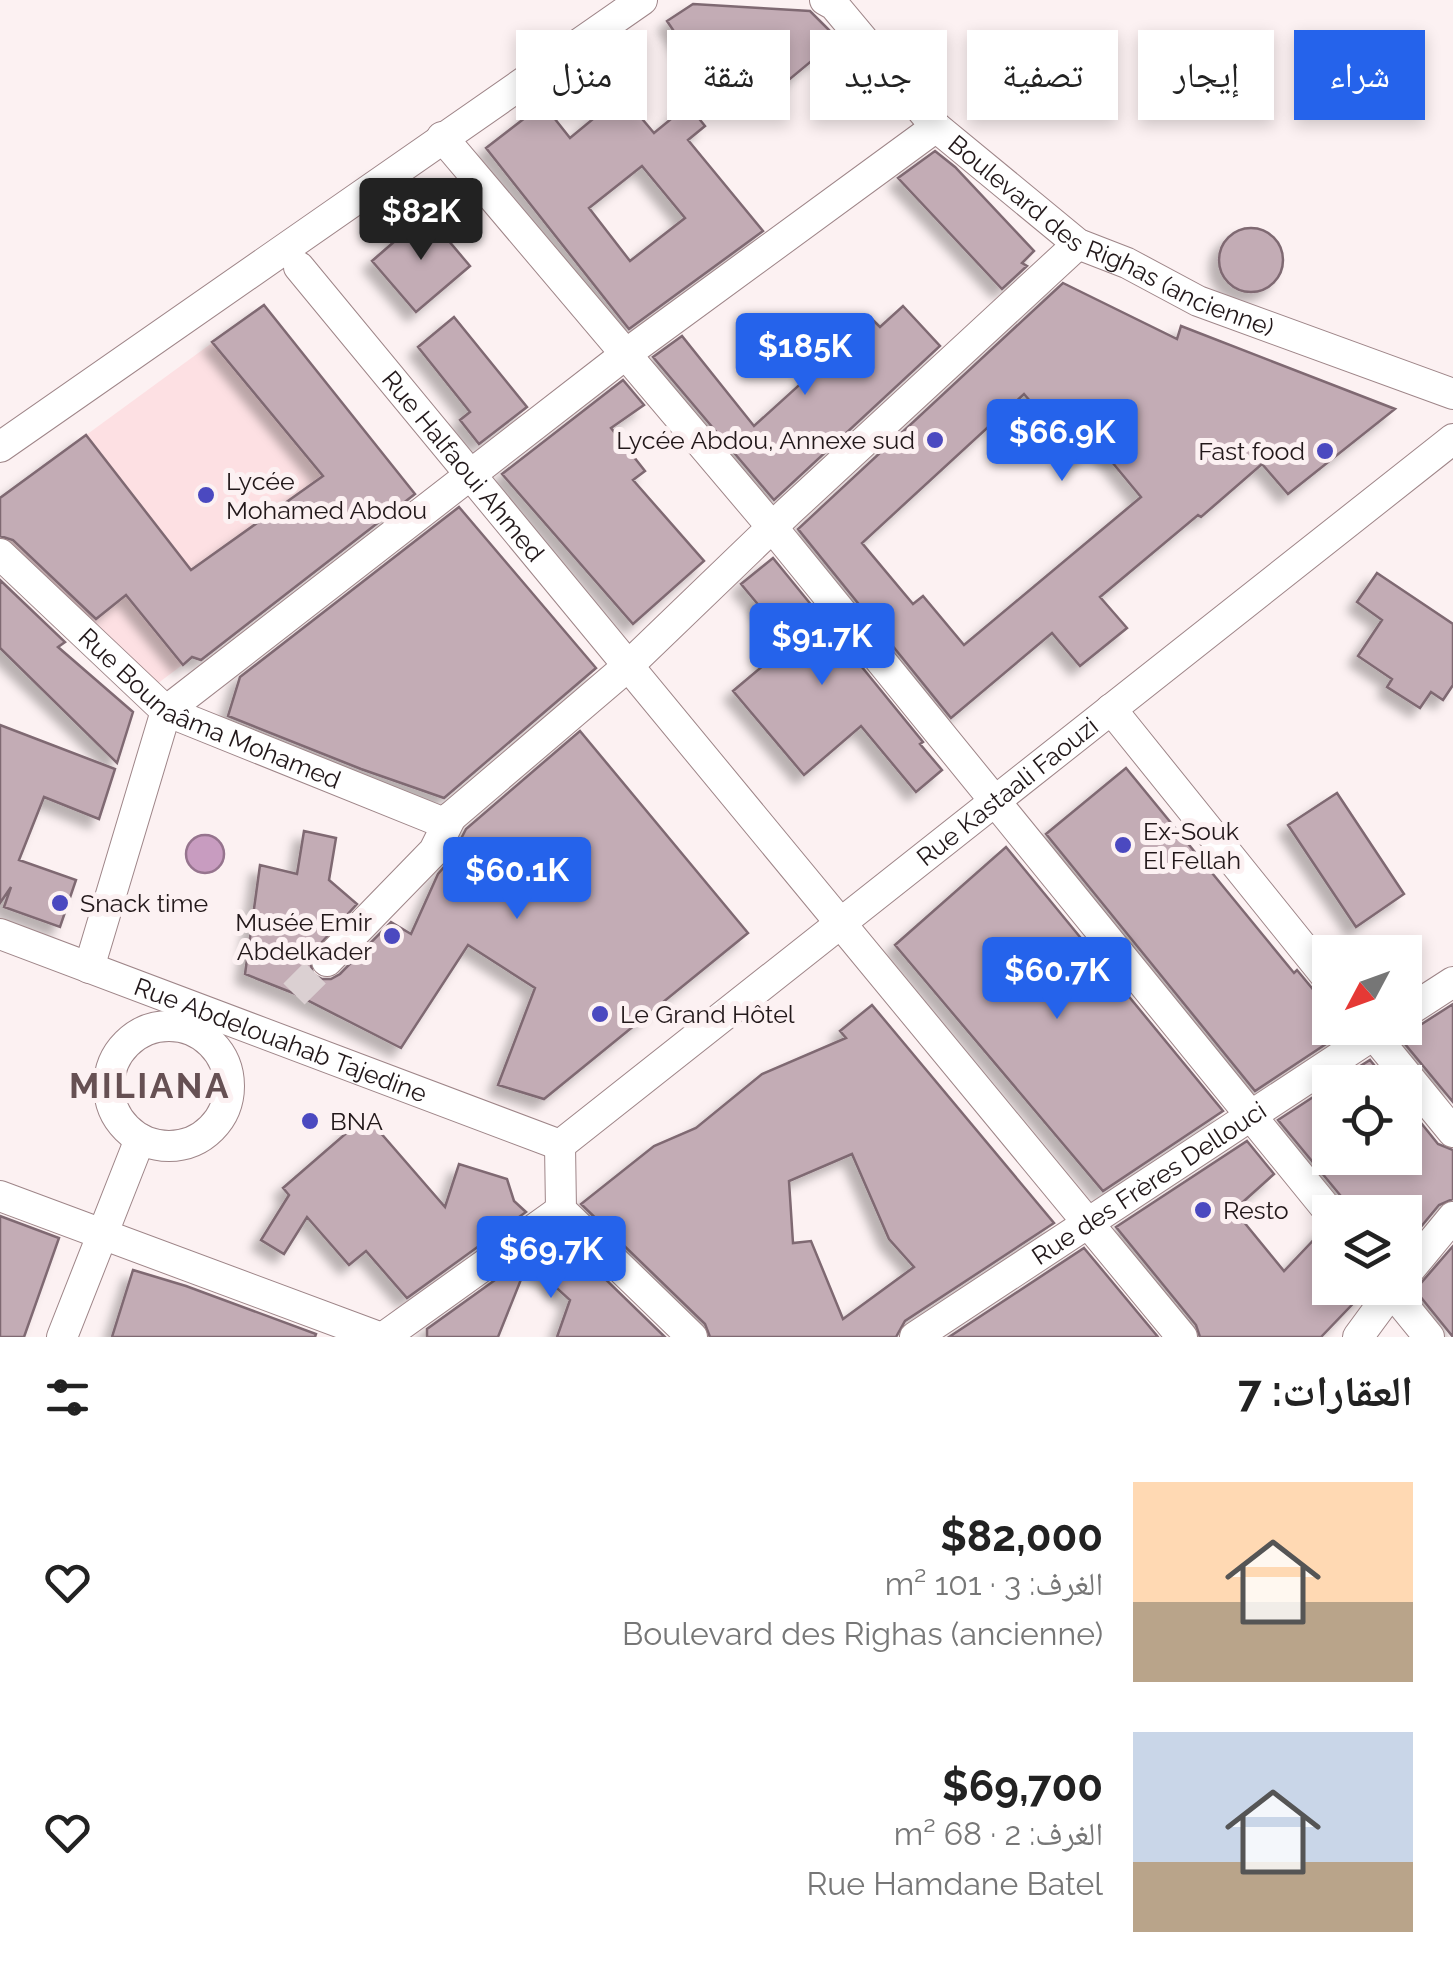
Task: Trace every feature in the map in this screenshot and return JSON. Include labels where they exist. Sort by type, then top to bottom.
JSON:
[{"type":"street","points":[[0,447],[642,0]]},
{"type":"street","name":"Boulevard des Righas (ancienne)","points":[[824,0],[834,4],[936,127],[1078,244],[1127,263],[1198,301],[1453,394]]},
{"type":"street","points":[[89,968],[166,711],[626,354],[936,127]]},
{"type":"street","points":[[442,137],[772,527],[1316,1195]]},
{"type":"street","points":[[327,961],[434,851],[448,820],[628,666],[1078,244]]},
{"type":"street","name":"Rue Halfaoui Ahmed","points":[[299,268],[1182,1337]]},
{"type":"street","name":"Rue Kastaali Faouzi","points":[[560,1145],[1453,439]]},
{"type":"street","name":"Rue Bounaâma Mohamed","points":[[0,554],[166,711],[448,820]]},
{"type":"street","points":[[1111,710],[1312,959]]},
{"type":"street","name":"Rue Abdelouahab Tajedine","points":[[0,934],[89,968],[191,1017],[560,1145]]},
{"type":"street","points":[[1422,1002],[1453,982]]},
{"type":"street","points":[[191,1017],[228,1070],[226,1110],[214,1128],[198,1140],[179,1146],[159,1146],[140,1139],[123,1125],[112,1106],[108,1084],[113,1062],[125,1044],[143,1031],[191,1017]]},
{"type":"street","name":"Rue des Frères Dellouci","points":[[914,1337],[1353,1045]]},
{"type":"street","points":[[1386,1045],[1453,1132]]},
{"type":"street","points":[[62,1337],[140,1139]]},
{"type":"street","points":[[560,1145],[560,1210],[692,1337]]},
{"type":"street","points":[[0,1196],[382,1337],[560,1210]]},
{"type":"street","points":[[1422,1253],[1453,1217]]},
{"type":"street","points":[[1358,1337],[1381,1305]]},
{"type":"street","points":[[1408,1305],[1429,1337]]},
{"type":"shaded area","name":"Lycée Mohamed Abdou","points":[[264,305],[413,491],[157,684],[0,535],[0,498]]},
{"type":"shaded area","points":[[205,835],[218,841],[224,854],[218,867],[205,873],[192,867],[186,854],[192,841]]},
{"type":"building","points":[[693,4],[810,11],[829,30],[810,30],[810,62],[790,79],[790,30],[673,30],[667,21]]},
{"type":"building","points":[[522,120],[556,120],[570,138],[592,120],[643,120],[654,133],[670,120],[700,120],[705,126],[688,140],[763,231],[629,329],[486,148]],"holes":[[[642,166],[685,218],[630,261],[589,208]]]},
{"type":"building","points":[[935,151],[1034,251],[1022,263],[1027,266],[1002,289],[898,178]]},
{"type":"building","points":[[426,214],[470,266],[416,312],[372,261]]},
{"type":"building","points":[[1251,228],[1274,237],[1283,260],[1274,283],[1251,292],[1228,283],[1219,260],[1228,237]]},
{"type":"building","points":[[1063,283],[1177,339],[1181,326],[1395,409],[1288,494],[1262,464],[1201,517],[1198,515],[1100,597],[1127,628],[1080,666],[1052,633],[951,718],[798,529]],"holes":[[[1024,394],[1080,459],[1097,444],[1141,497],[964,645],[923,596],[913,604],[862,543]]]},
{"type":"building","name":"Lycée Mohamed Abdou","points":[[264,305],[415,494],[201,660],[192,657],[183,665],[126,595],[96,619],[13,540],[0,536],[0,498],[86,435],[191,570],[323,476],[212,342]]},
{"type":"building","points":[[903,306],[940,346],[774,500],[653,357],[682,336],[754,426],[872,319],[880,327]]},
{"type":"building","points":[[454,317],[527,407],[479,444],[460,420],[470,412],[418,347]]},
{"type":"building","points":[[623,380],[644,405],[611,428],[645,471],[633,480],[704,561],[633,624],[502,474]]},
{"type":"building","points":[[459,507],[596,668],[444,798],[228,716],[240,677]]},
{"type":"building","points":[[773,558],[942,770],[916,792],[861,726],[804,775],[733,691],[790,643],[741,584]]},
{"type":"building","points":[[1377,573],[1453,624],[1453,685],[1443,700],[1431,692],[1420,708],[1387,687],[1392,679],[1358,656],[1382,620],[1357,602]]},
{"type":"building","points":[[0,580],[65,642],[58,647],[133,712],[117,763],[0,648]]},
{"type":"building","points":[[0,725],[115,769],[99,819],[44,797],[19,860],[76,880],[60,927],[4,907],[11,887],[0,903]]},
{"type":"building","points":[[580,731],[748,933],[544,1099],[498,1085],[535,988],[468,945],[401,1048],[293,993],[245,974],[260,865],[297,874],[304,831],[336,838],[329,880],[357,904],[309,956],[313,974],[331,979],[391,922],[411,934],[438,874],[466,829]]},
{"type":"building","points":[[1126,768],[1294,973],[1297,970],[1312,988],[1312,1045],[1324,1045],[1255,1091],[1046,834]]},
{"type":"building","points":[[1337,793],[1404,894],[1356,927],[1288,825]]},
{"type":"building","points":[[1006,847],[1223,1111],[1103,1191],[895,945]]},
{"type":"building","points":[[1453,1004],[1453,1102],[1406,1045],[1422,1045],[1422,1024]]},
{"type":"building","points":[[872,1005],[1054,1223],[905,1321],[896,1337],[710,1337],[705,1324],[581,1204],[654,1146],[696,1128],[762,1074],[846,1038],[840,1031]],"holes":[[[852,1154],[889,1239],[914,1267],[843,1319],[811,1241],[793,1243],[789,1181]]]},
{"type":"building","points":[[1312,1098],[1312,1161],[1278,1120]]},
{"type":"building","points":[[366,1116],[445,1207],[459,1164],[507,1179],[514,1201],[526,1212],[407,1298],[366,1251],[349,1265],[307,1217],[284,1254],[261,1240],[289,1195],[283,1188]]},
{"type":"building","points":[[1422,1124],[1438,1144],[1453,1150],[1453,1199],[1439,1205],[1422,1226],[1422,1195],[1340,1195],[1323,1175],[1422,1175]]},
{"type":"building","points":[[1247,1141],[1274,1174],[1234,1210],[1284,1271],[1312,1242],[1312,1305],[1352,1305],[1321,1337],[1200,1337],[1196,1325],[1116,1227]]},
{"type":"building","points":[[0,1216],[59,1238],[24,1337],[0,1337]]},
{"type":"building","points":[[559,1234],[665,1337],[557,1337],[570,1300],[528,1262],[498,1337],[427,1337],[427,1329]]},
{"type":"building","points":[[1453,1246],[1453,1337],[1422,1299],[1422,1282]]},
{"type":"building","points":[[1084,1248],[1158,1337],[949,1337]]},
{"type":"building","points":[[133,1270],[186,1286],[316,1334],[315,1337],[112,1337]]},
{"type":"tunnel","points":[[294,994],[327,961]]},
{"type":"place","name":"Lycée Abdou, Annexe sud","points":[[935,440]]},
{"type":"place","name":"Fast food","points":[[1325,451]]},
{"type":"place","name":"Lycée Mohamed Abdou","points":[[206,495]]},
{"type":"place","name":"Ex-Souk El Fellah","points":[[1123,845]]},
{"type":"place","name":"Snack time","points":[[60,903]]},
{"type":"place","name":"Musée Emir Abdelkader","points":[[392,936]]},
{"type":"place","name":"Le Grand Hôtel","points":[[600,1014]]},
{"type":"place","name":"BNA","points":[[310,1121]]},
{"type":"place","name":"Resto","points":[[1203,1210]]},
{"type":"district","name":"MILIANA","points":[[150,1086]]}]
